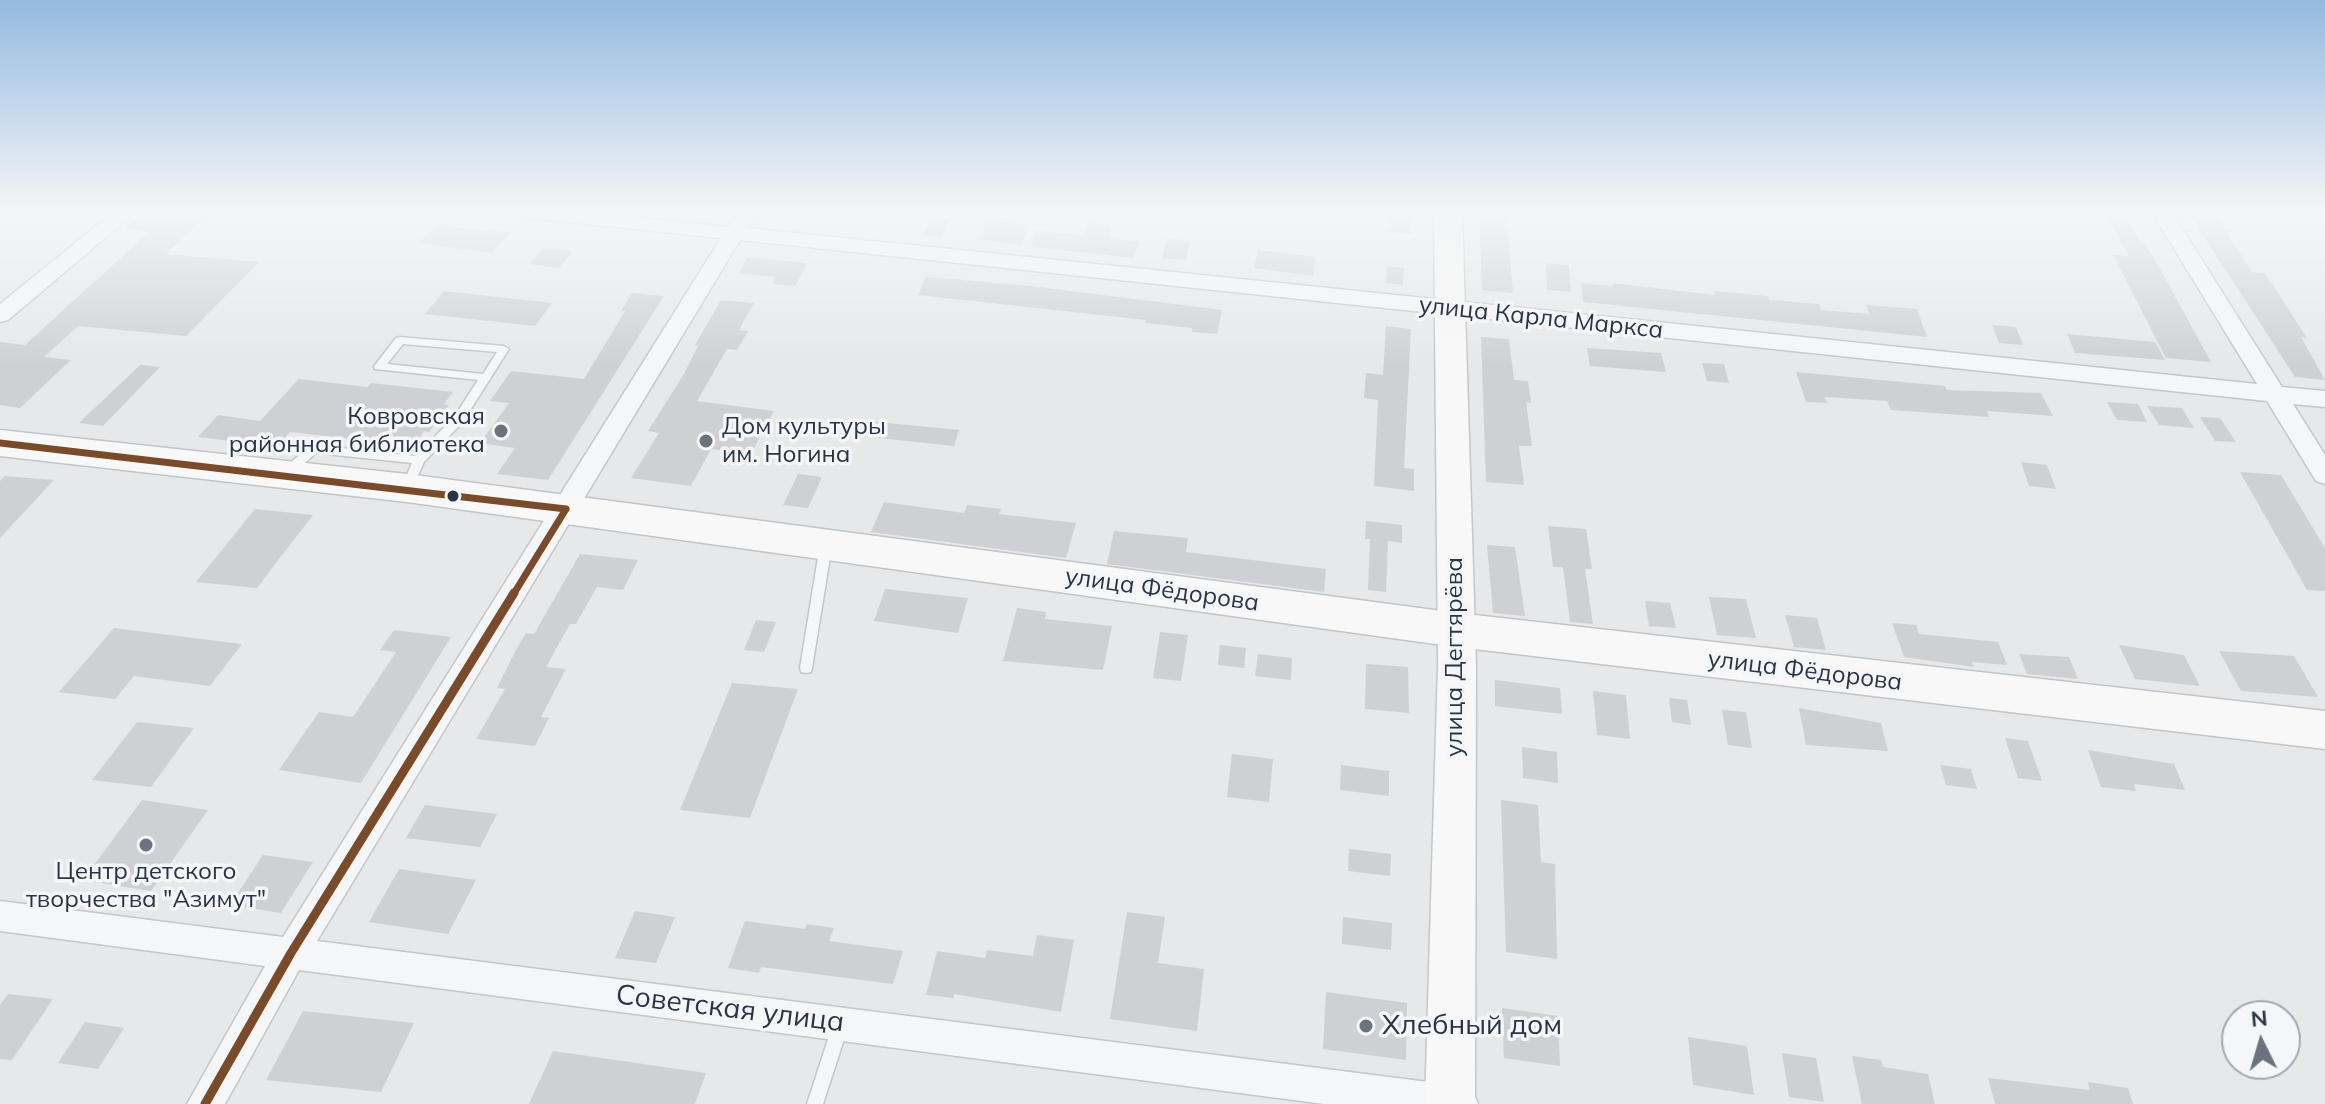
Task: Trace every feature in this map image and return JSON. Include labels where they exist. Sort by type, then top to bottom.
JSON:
[{"type":"main road","name":"улица Дегтярёва","points":[[1449,263],[1457,630],[1453,1104]]},
{"type":"main road","name":"улица Фёдорова","points":[[1,443],[284,475],[413,474],[566,509],[1457,630],[2325,730]]},
{"type":"street","points":[[0,315],[64,263]]},
{"type":"street","points":[[205,1104],[291,953],[716,263]]},
{"type":"street","name":"улица Карла Маркса","points":[[1006,263],[2325,399]]},
{"type":"street","points":[[2193,263],[2325,475]]},
{"type":"street","name":"Советская улица","points":[[0,916],[1453,1104]]},
{"type":"lane","points":[[413,474],[458,420],[482,377],[504,349],[400,340],[379,367],[482,377]]},
{"type":"lane","points":[[806,668],[826,545]]},
{"type":"lane","points":[[815,1104],[841,1023]]},
{"type":"building","points":[[116,263],[258,263],[186,336],[78,326],[44,357],[71,360],[20,408],[0,405],[0,342],[25,345]]},
{"type":"building","points":[[530,263],[563,263],[559,268]]},
{"type":"building","points":[[745,263],[807,263],[795,286],[773,284],[774,277],[739,273]]},
{"type":"building","points":[[1255,263],[1314,263],[1313,276],[1254,268]]},
{"type":"building","points":[[1481,263],[1510,263],[1513,293],[1482,290]]},
{"type":"building","points":[[1546,263],[1569,265],[1571,292],[1547,290]]},
{"type":"building","points":[[2117,263],[2156,263],[2211,362],[2166,358]]},
{"type":"building","points":[[2221,263],[2246,263],[2252,272],[2265,273],[2307,338],[2301,337],[2325,380],[2295,377]]},
{"type":"building","points":[[1387,266],[1404,268],[1403,285],[1386,283]]},
{"type":"building","points":[[926,277],[1031,286],[1222,310],[1217,334],[1192,332],[1192,328],[1145,323],[1146,320],[918,295]]},
{"type":"building","points":[[1581,283],[1613,286],[1612,283],[1715,295],[1714,291],[1768,296],[1769,300],[1819,304],[1821,310],[1869,314],[1866,305],[1917,309],[1927,337],[1583,302]]},
{"type":"building","points":[[444,291],[552,303],[535,326],[425,314]]},
{"type":"building","points":[[632,293],[664,296],[548,480],[497,474],[515,448],[480,443],[509,403],[490,401],[511,371],[584,379],[625,311],[621,311]]},
{"type":"building","name":"Дом культуры им. Ногина","points":[[721,300],[754,303],[739,330],[748,331],[737,350],[727,349],[697,401],[774,411],[751,454],[711,449],[691,486],[631,478],[659,433],[648,431],[684,374],[698,346],[695,345]]},
{"type":"building","points":[[1992,325],[2016,327],[2023,345],[1999,343]]},
{"type":"building","points":[[1386,326],[1411,329],[1404,468],[1414,469],[1414,491],[1374,486],[1378,400],[1364,398],[1366,373],[1383,375]]},
{"type":"building","points":[[2067,334],[2155,342],[2165,360],[2075,353]]},
{"type":"building","points":[[1481,337],[1509,339],[1514,380],[1528,381],[1531,403],[1526,402],[1532,446],[1519,446],[1524,485],[1486,482]]},
{"type":"building","points":[[1587,348],[1661,353],[1666,372],[1590,366]]},
{"type":"building","points":[[1702,363],[1724,364],[1729,383],[1707,381]]},
{"type":"building","points":[[140,365],[160,367],[103,426],[79,423]]},
{"type":"building","points":[[1796,372],[1945,386],[1947,390],[2041,393],[2053,416],[1987,411],[1989,417],[1891,410],[1887,401],[1825,397],[1827,403],[1806,402]]},
{"type":"building","points":[[299,379],[453,392],[444,404],[449,405],[429,432],[424,431],[413,446],[290,432],[277,447],[198,437],[218,415],[260,421]]},
{"type":"building","points":[[2107,402],[2138,404],[2147,422],[2117,420]]},
{"type":"building","points":[[2147,406],[2182,408],[2194,428],[2159,425]]},
{"type":"building","points":[[2200,417],[2220,418],[2236,442],[2215,441]]},
{"type":"building","points":[[867,421],[959,430],[954,446],[860,436]]},
{"type":"building","points":[[2021,462],[2047,465],[2056,489],[2029,486]]},
{"type":"building","points":[[2240,472],[2281,475],[2325,548],[2325,591],[2307,590]]},
{"type":"building","points":[[798,474],[822,477],[808,508],[783,505]]},
{"type":"building","points":[[5,476],[54,480],[0,538],[0,481]]},
{"type":"building","points":[[884,502],[964,513],[967,505],[1001,509],[999,514],[1076,523],[1066,558],[871,532]]},
{"type":"building","points":[[255,509],[313,515],[257,588],[196,582]]},
{"type":"building","points":[[1366,521],[1402,525],[1402,543],[1388,541],[1386,592],[1368,590],[1370,539],[1365,539]]},
{"type":"building","points":[[1548,526],[1586,529],[1592,569],[1585,569],[1593,624],[1570,622],[1563,567],[1553,567]]},
{"type":"building","points":[[1114,531],[1188,538],[1186,552],[1326,569],[1324,592],[1107,564]]},
{"type":"building","points":[[1487,545],[1515,547],[1525,616],[1493,613]]},
{"type":"building","points":[[580,554],[638,560],[623,590],[597,587],[576,624],[570,624],[546,667],[566,669],[541,717],[549,718],[535,746],[476,739],[505,689],[497,688],[516,650],[526,633],[534,634]]},
{"type":"building","points":[[885,589],[968,598],[958,633],[874,621]]},
{"type":"building","points":[[1709,597],[1746,599],[1756,638],[1717,635]]},
{"type":"building","points":[[1645,601],[1670,603],[1676,628],[1649,626]]},
{"type":"building","points":[[1017,608],[1046,612],[1045,619],[1112,626],[1103,670],[1003,661]]},
{"type":"building","points":[[1785,615],[1817,618],[1826,650],[1794,647]]},
{"type":"building","points":[[756,620],[776,622],[764,652],[744,650]]},
{"type":"building","points":[[1892,623],[1916,625],[1919,634],[1998,642],[2007,665],[1972,662],[1974,667],[1904,657]]},
{"type":"building","points":[[114,628],[242,644],[210,686],[134,676],[115,699],[59,692]]},
{"type":"building","points":[[394,630],[451,637],[361,783],[279,770],[319,712],[353,717],[396,652],[380,650]]},
{"type":"building","points":[[1160,632],[1188,635],[1181,681],[1153,678]]},
{"type":"building","points":[[1220,645],[1246,648],[1244,668],[1218,665]]},
{"type":"building","points":[[2119,645],[2184,655],[2200,686],[2135,679]]},
{"type":"building","points":[[2219,651],[2294,656],[2318,697],[2241,691]]},
{"type":"building","points":[[1258,654],[1292,658],[1291,680],[1255,676]]},
{"type":"building","points":[[2019,654],[2069,657],[2078,679],[2027,674]]},
{"type":"building","points":[[1366,664],[1408,667],[1409,713],[1365,709]]},
{"type":"building","points":[[1495,680],[1560,688],[1562,714],[1495,706]]},
{"type":"building","points":[[732,683],[798,689],[750,818],[680,810]]},
{"type":"building","points":[[1593,691],[1626,695],[1630,739],[1597,735]]},
{"type":"building","points":[[1669,698],[1687,700],[1691,725],[1672,722]]},
{"type":"building","points":[[1799,708],[1881,723],[1888,751],[1806,745]]},
{"type":"building","points":[[1722,710],[1746,712],[1752,748],[1728,745]]},
{"type":"building","points":[[137,722],[194,728],[151,787],[92,780]]},
{"type":"building","points":[[2005,738],[2028,741],[2042,781],[2018,778]]},
{"type":"building","points":[[1522,747],[1557,752],[1558,783],[1523,778]]},
{"type":"building","points":[[2088,750],[2174,764],[2185,790],[2134,784],[2136,791],[2101,787]]},
{"type":"building","points":[[1232,754],[1273,759],[1269,802],[1227,797]]},
{"type":"building","points":[[1341,765],[1389,771],[1389,796],[1340,790]]},
{"type":"building","points":[[1940,765],[1971,769],[1977,789],[1946,785]]},
{"type":"building","name":"Центр детского творчества \"Азимут\"","points":[[142,800],[208,810],[151,891],[83,880]]},
{"type":"building","points":[[1501,800],[1538,805],[1541,862],[1555,864],[1557,959],[1506,952]]},
{"type":"building","points":[[425,805],[497,814],[480,847],[406,838]]},
{"type":"building","points":[[1349,849],[1391,854],[1390,876],[1348,871]]},
{"type":"building","points":[[263,855],[313,862],[281,913],[230,905]]},
{"type":"building","points":[[399,869],[476,880],[448,934],[369,922]]},
{"type":"building","points":[[635,911],[675,917],[656,963],[615,958]]},
{"type":"building","points":[[1127,912],[1165,917],[1158,963],[1204,969],[1197,1031],[1110,1019]]},
{"type":"building","points":[[1343,917],[1392,923],[1391,950],[1342,944]]},
{"type":"building","points":[[745,921],[805,929],[807,924],[834,928],[829,941],[903,951],[893,984],[761,967],[759,973],[728,968]]},
{"type":"building","points":[[1037,935],[1074,940],[1061,1012],[954,994],[954,998],[926,995],[937,951],[985,958],[987,950],[1033,956]]},
{"type":"building","points":[[1326,992],[1407,1003],[1406,1060],[1323,1049]]},
{"type":"building","points":[[8,994],[53,999],[12,1060],[0,1059],[0,1005]]},
{"type":"building","points":[[1502,1008],[1558,1016],[1560,1066],[1504,1058]]},
{"type":"building","points":[[303,1011],[414,1023],[381,1092],[266,1080]]},
{"type":"building","points":[[85,1022],[124,1028],[98,1069],[58,1063]]},
{"type":"building","points":[[1688,1037],[1747,1046],[1754,1095],[1693,1085]]},
{"type":"building","points":[[553,1051],[706,1073],[695,1104],[529,1104]]},
{"type":"building","points":[[1782,1053],[1816,1058],[1824,1102],[1789,1097]]},
{"type":"building","points":[[1852,1056],[1881,1060],[1883,1067],[1928,1074],[1935,1104],[1862,1104]]},
{"type":"building","points":[[1988,1078],[2090,1090],[2088,1082],[2128,1088],[2133,1104],[1995,1104]]},
{"type":"transit line","points":[[0,443],[566,509]]},
{"type":"transit line","points":[[205,1104],[291,953],[566,509]]},
{"type":"place","name":"Ковровская районная библиотека","points":[[501,431]]},
{"type":"place","name":"Дом культуры им. Ногина","points":[[706,441]]},
{"type":"place","name":"Центр детского творчества \"Азимут\"","points":[[146,845]]},
{"type":"place","name":"Хлебный дом","points":[[1366,1026]]}]
